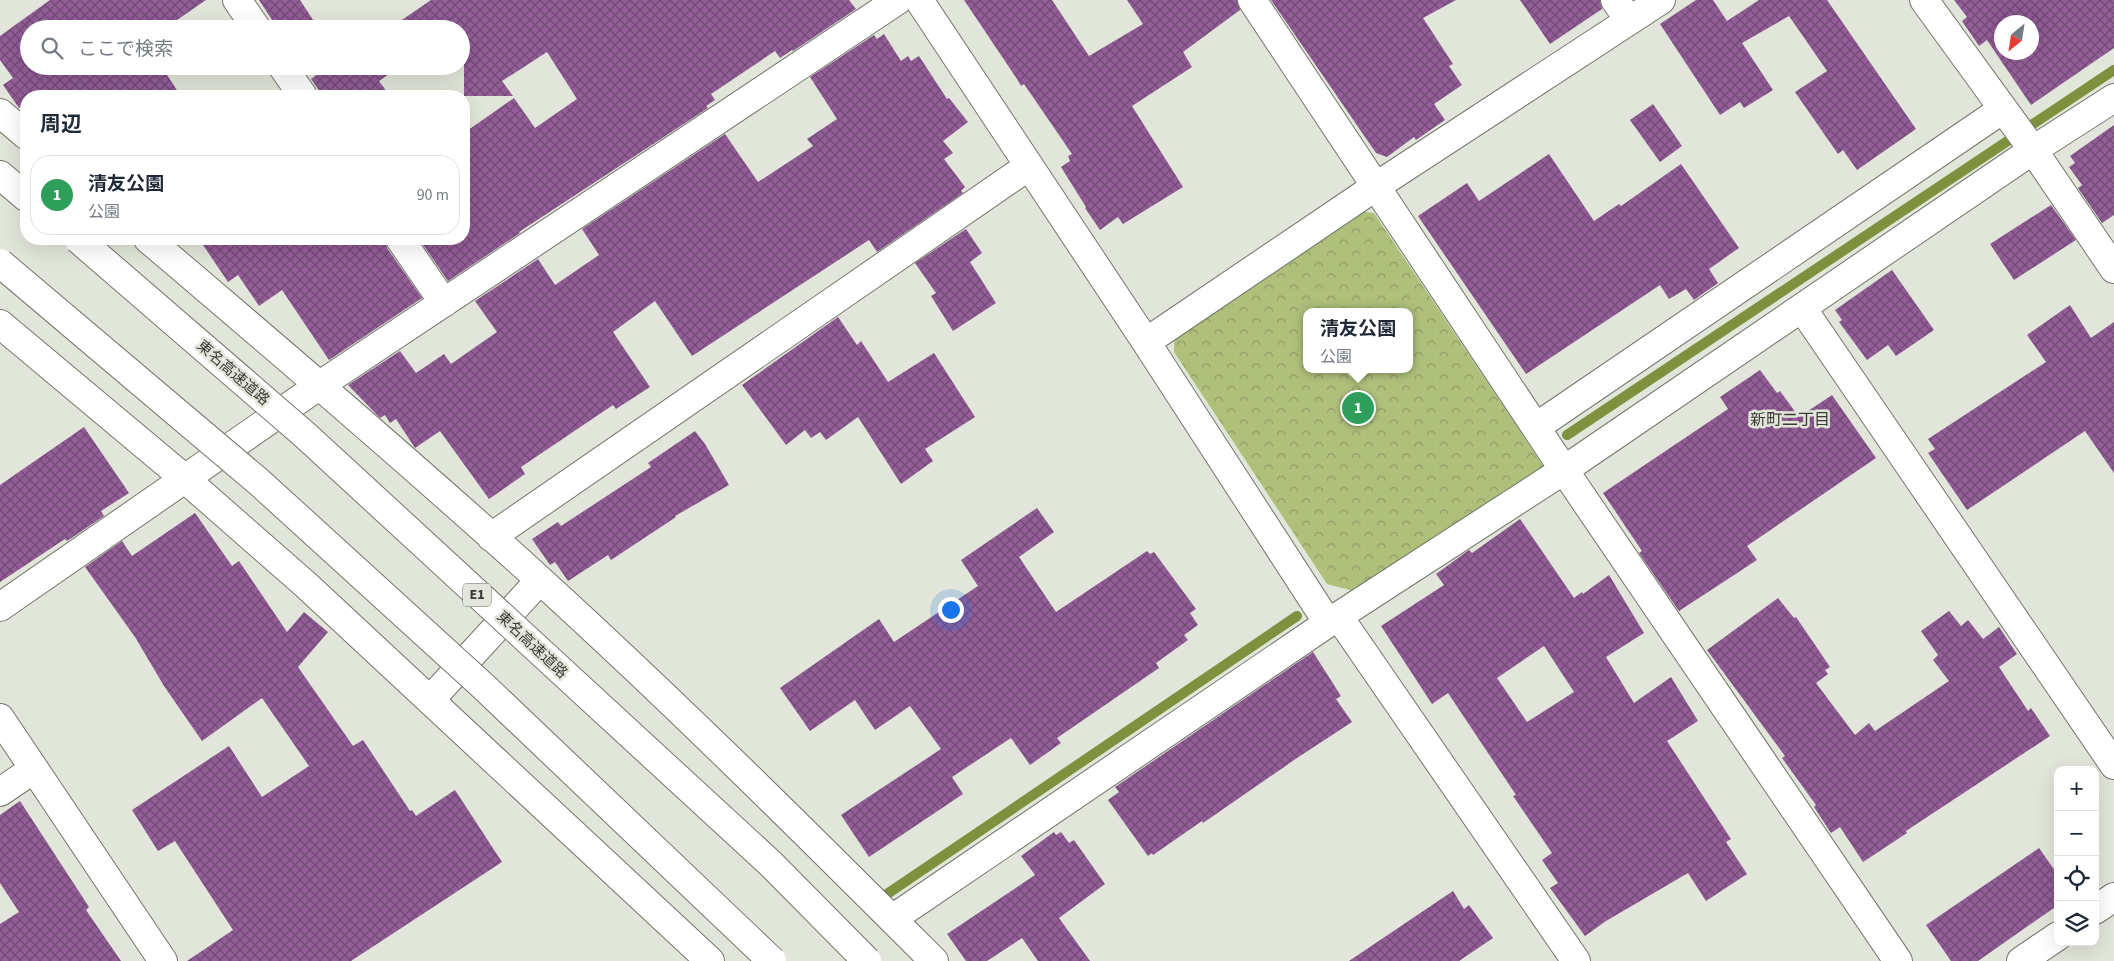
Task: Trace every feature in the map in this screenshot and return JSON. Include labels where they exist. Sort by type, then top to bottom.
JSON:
[{"type":"main road","points":[[237,0],[251,20]]},
{"type":"main road","points":[[0,607],[320,384],[898,0]]},
{"type":"main road","points":[[918,0],[1333,620],[1576,961]]},
{"type":"main road","points":[[1252,0],[1564,470],[1898,961]]},
{"type":"main road","points":[[1146,342],[1375,187],[1622,10],[1661,0]]},
{"type":"main road","points":[[1924,0],[2033,150],[2114,269]]},
{"type":"main road","points":[[288,75],[299,90]]},
{"type":"main road","points":[[892,919],[1333,620],[1564,470],[2033,150],[2114,98]]},
{"type":"main road","points":[[1536,427],[2003,109]]},
{"type":"main road","points":[[0,113],[20,131]]},
{"type":"main road","points":[[491,537],[1029,166]]},
{"type":"main road","points":[[0,175],[20,192]]},
{"type":"main road","name":"東名高速道路","points":[[85,245],[305,435],[771,864],[867,961]]},
{"type":"main road","points":[[155,245],[320,384],[540,580],[698,728],[934,961]]},
{"type":"main road","points":[[404,245],[444,303]]},
{"type":"main road","points":[[0,263],[259,482],[490,692],[772,961]]},
{"type":"main road","points":[[1802,308],[2114,765]]},
{"type":"main road","points":[[0,324],[184,478],[305,584],[710,961]]},
{"type":"main road","points":[[430,700],[540,580]]},
{"type":"main road","points":[[0,718],[163,961]]},
{"type":"main road","points":[[0,792],[34,769]]},
{"type":"main road","points":[[2099,907],[2114,897]]},
{"type":"main road","points":[[2020,961],[2054,939]]},
{"type":"green space","points":[[1359,211],[1374,213],[1544,467],[1357,592],[1327,584],[1174,352],[1174,334]]},
{"type":"building","points":[[50,0],[206,0],[177,20],[22,20]]},
{"type":"building","points":[[259,0],[300,0],[313,20],[272,20]]},
{"type":"building","points":[[431,0],[849,0],[856,9],[780,58],[775,51],[711,94],[715,100],[706,106],[708,108],[448,281],[423,245],[470,245],[470,129],[514,98],[535,128],[577,99],[547,52],[502,81],[513,96],[470,96],[470,90],[464,90],[464,75],[470,75],[470,20],[402,20]]},
{"type":"building","points":[[964,0],[1052,0],[1089,56],[1143,24],[1127,0],[1237,0],[1240,10],[1183,52],[1192,67],[1132,106],[1183,187],[1123,224],[1118,217],[1100,230],[1061,167],[1070,161],[1068,156],[1072,154],[1024,84],[1021,86]]},
{"type":"building","points":[[1271,0],[1456,0],[1423,18],[1453,64],[1449,66],[1462,85],[1434,104],[1445,120],[1416,140],[1414,137],[1387,157],[1376,153]]},
{"type":"building","points":[[1520,0],[1600,0],[1602,9],[1550,44]]},
{"type":"building","points":[[1696,0],[1713,0],[1727,21],[1759,0],[1827,0],[1916,129],[1857,170],[1843,150],[1838,154],[1795,92],[1827,71],[1789,16],[1742,43],[1773,90],[1744,108],[1740,102],[1720,115],[1660,24]]},
{"type":"building","points":[[1954,0],[2114,0],[2114,48],[2031,105],[2001,60],[2039,60],[2039,15],[1994,15],[1994,50],[1987,40],[1979,46],[1962,21],[1967,17]]},
{"type":"building","points":[[20,22],[20,75],[167,75],[177,90],[20,90],[19,108],[3,85],[13,78],[0,60],[0,36]]},
{"type":"building","points":[[884,34],[901,61],[908,56],[911,61],[919,56],[947,99],[949,98],[968,122],[943,141],[953,153],[944,159],[965,187],[961,191],[963,193],[877,252],[869,240],[692,356],[655,301],[613,332],[650,387],[616,409],[613,405],[521,467],[525,474],[489,499],[440,431],[415,448],[396,419],[390,423],[385,415],[380,418],[348,385],[400,351],[416,373],[444,354],[451,364],[497,332],[475,301],[538,259],[555,285],[599,255],[582,229],[725,134],[758,182],[813,146],[807,139],[837,119],[810,77],[874,35],[877,39]]},
{"type":"building","points":[[317,75],[388,75],[379,81],[386,90],[319,90],[311,79]]},
{"type":"building","points":[[1653,104],[1682,146],[1660,162],[1630,120]]},
{"type":"building","points":[[2114,125],[2114,215],[2102,223],[2078,188],[2082,185],[2069,167],[2075,163],[2070,156]]},
{"type":"building","points":[[1549,154],[1594,221],[1619,204],[1621,206],[1681,164],[1739,248],[1709,269],[1718,283],[1694,300],[1686,289],[1669,299],[1660,285],[1526,374],[1418,216],[1467,183],[1479,201]]},
{"type":"building","points":[[2051,205],[2076,240],[2014,280],[1990,244]]},
{"type":"building","points":[[966,229],[982,253],[970,262],[996,303],[953,331],[931,296],[936,293],[915,263]]},
{"type":"building","points":[[203,245],[386,245],[422,298],[329,360],[282,290],[259,306],[238,275],[228,282]]},
{"type":"building","points":[[1892,270],[1934,330],[1896,356],[1888,345],[1867,360],[1839,322],[1842,320],[1835,310]]},
{"type":"building","points":[[2070,305],[2091,338],[2114,322],[2114,473],[2085,431],[1967,510],[1928,453],[1935,449],[1928,439],[2046,362],[2027,335]]},
{"type":"building","points":[[838,317],[857,345],[861,341],[888,382],[934,353],[975,417],[925,449],[933,461],[901,484],[858,417],[826,440],[820,432],[811,438],[805,430],[786,445],[742,385]]},
{"type":"building","points":[[1760,370],[1777,393],[1780,391],[1799,417],[1832,395],[1876,458],[1747,546],[1757,560],[1679,611],[1639,553],[1642,551],[1603,493],[1728,409],[1720,397]]},
{"type":"building","points":[[84,427],[129,493],[101,511],[104,516],[0,582],[0,485]]},
{"type":"building","points":[[695,431],[705,444],[729,485],[675,516],[611,560],[608,555],[568,581],[555,562],[550,565],[532,539],[558,522],[561,526],[651,467],[648,463]]},
{"type":"building","points":[[1037,508],[1054,532],[1019,557],[1056,612],[1147,551],[1150,554],[1154,552],[1196,609],[1190,613],[1198,625],[1184,635],[1188,640],[1156,663],[1159,668],[1057,738],[1061,743],[1030,765],[1011,738],[952,777],[963,794],[869,857],[841,815],[941,749],[910,706],[875,730],[855,700],[810,731],[780,688],[879,619],[894,642],[978,586],[961,560]]},
{"type":"building","points":[[195,513],[232,566],[239,561],[287,632],[304,612],[328,632],[298,667],[353,746],[363,740],[410,811],[412,810],[416,816],[455,790],[502,862],[351,961],[187,961],[233,930],[175,841],[158,851],[132,810],[229,746],[262,797],[309,766],[262,698],[202,741],[164,686],[135,637],[85,567],[122,541],[132,556]]},
{"type":"building","points":[[1520,519],[1574,598],[1582,592],[1583,594],[1609,575],[1644,633],[1606,657],[1634,703],[1671,677],[1698,721],[1667,741],[1731,839],[1726,842],[1747,874],[1706,901],[1688,873],[1606,921],[1585,936],[1550,888],[1558,883],[1542,860],[1552,853],[1513,796],[1516,795],[1448,693],[1432,704],[1381,626],[1444,585],[1436,574],[1469,550],[1472,553]],"holes":[[[1544,646],[1574,692],[1527,722],[1497,678]]]},
{"type":"building","points":[[1778,598],[1794,618],[1796,617],[1830,667],[1825,670],[1828,674],[1816,683],[1855,735],[1869,723],[1875,731],[1949,681],[1933,660],[1938,655],[1921,631],[1949,611],[1961,626],[1968,620],[1983,639],[1999,627],[2017,654],[1999,667],[2028,711],[2031,708],[2050,736],[1906,831],[1907,833],[1863,862],[1840,827],[1831,833],[1814,807],[1816,805],[1782,758],[1785,756],[1707,650]]},
{"type":"building","points":[[1313,652],[1341,696],[1336,699],[1352,722],[1203,823],[1202,821],[1153,855],[1152,853],[1148,856],[1108,800],[1119,792],[1115,787]]},
{"type":"building","points":[[20,801],[89,907],[86,910],[121,961],[0,961],[0,924],[19,912],[0,883],[0,815]]},
{"type":"building","points":[[1054,832],[1056,835],[1061,832],[1069,843],[1074,840],[1105,884],[1059,918],[1090,961],[1038,961],[1022,938],[987,961],[966,961],[947,934],[1035,875],[1021,856]]},
{"type":"building","points":[[2039,848],[2054,869],[2054,908],[1978,961],[1951,961],[1926,925]]},
{"type":"building","points":[[1453,891],[1464,909],[1469,905],[1493,938],[1459,961],[1349,961]]},
{"type":"waterway","points":[[1567,435],[2114,70]]},
{"type":"waterway","points":[[887,894],[1297,616]]},
{"type":"place","name":"清友公園","points":[[1358,408]]},
{"type":"district","name":"新町二丁目","points":[[1790,420]]}]
